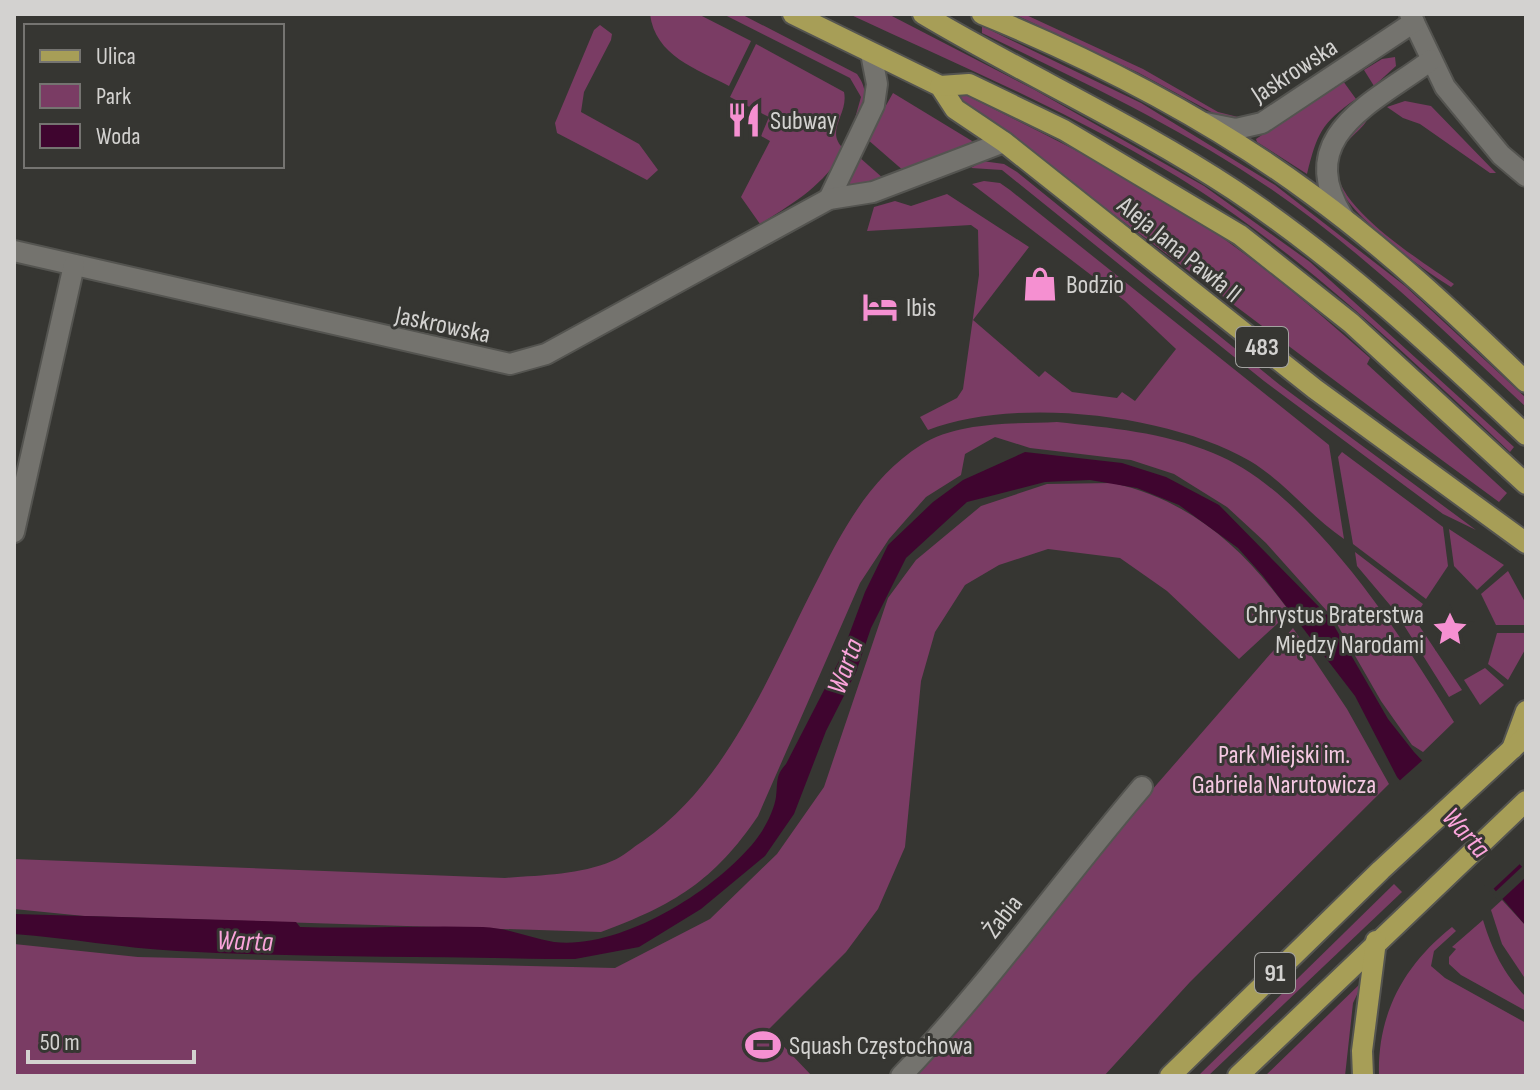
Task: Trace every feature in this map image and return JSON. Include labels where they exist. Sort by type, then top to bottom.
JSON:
[{"type":"main road","name":"Aleja Jana Pawła II","points":[[793,14],[940,86],[955,109],[1004,142],[1315,389],[1526,543]]},
{"type":"main road","points":[[923,14],[1163,145],[1235,191],[1304,240],[1406,325],[1526,435]]},
{"type":"main road","points":[[982,14],[1142,89],[1199,120],[1345,221],[1458,317],[1526,382]]},
{"type":"main road","points":[[940,86],[969,84],[1121,161],[1272,259],[1383,351],[1526,484]]},
{"type":"main road","points":[[1519,742],[1526,711]]},
{"type":"main road","name":"91","points":[[1170,1076],[1381,870],[1519,742]]},
{"type":"main road","name":"91","points":[[1238,1076],[1526,801]]},
{"type":"main road","points":[[1363,1076],[1362,1051],[1376,941]]},
{"type":"street","name":"Jaskrowska","points":[[1199,120],[1236,129],[1262,123],[1412,18],[1445,87],[1501,155],[1526,176]]},
{"type":"street","points":[[829,199],[874,105],[877,84],[871,53]]},
{"type":"street","points":[[1345,221],[1326,185],[1326,163],[1333,139],[1346,122],[1431,60]]},
{"type":"street","name":"Jaskrowska","points":[[14,251],[510,364],[546,354],[829,199],[873,192],[1004,142]]},
{"type":"street","points":[[14,532],[74,265]]},
{"type":"street","name":"Żabia","points":[[901,1076],[979,988],[1058,886],[1142,787]]},
{"type":"green space","points":[[650,14],[698,14],[751,41],[729,86],[691,67],[669,51],[660,41]]},
{"type":"green space","points":[[723,14],[741,14],[857,74],[865,95],[852,129],[861,97],[850,78]]},
{"type":"green space","points":[[849,14],[888,14],[1035,90],[1204,186],[1310,262],[1514,447],[1510,452],[1398,348],[1283,250],[1200,191],[1072,118]]},
{"type":"green space","points":[[1014,14],[1024,14],[1143,69],[1218,112],[1238,117],[1253,115],[1238,120],[1215,114],[1139,73]]},
{"type":"green space","points":[[600,25],[612,34],[611,40],[584,92],[581,112],[639,144],[658,170],[647,180],[557,133],[555,123],[594,30]]},
{"type":"green space","points":[[982,26],[1141,103],[1275,185],[1405,286],[1526,398],[1526,407],[1371,266],[1271,189],[1166,125],[982,33]]},
{"type":"green space","points":[[756,44],[844,92],[845,100],[836,136],[845,150],[817,184],[760,224],[741,197],[770,141],[761,136],[769,117],[730,97]]},
{"type":"green space","points":[[1395,57],[1396,66],[1374,86],[1364,70],[1382,59]]},
{"type":"green space","points":[[1343,81],[1356,99],[1322,130],[1307,174],[1257,142],[1256,139]]},
{"type":"green space","points":[[958,91],[1114,171],[1226,240],[1370,358],[1367,364],[1507,493],[1499,502],[955,96]]},
{"type":"green space","points":[[893,93],[972,141],[970,146],[905,172],[867,139]]},
{"type":"green space","points":[[1405,101],[1431,106],[1496,173],[1490,173],[1420,124],[1403,118],[1387,107]]},
{"type":"green space","points":[[1367,119],[1339,154],[1338,178],[1362,213],[1380,230],[1454,284],[1451,287],[1382,235],[1342,193],[1334,164],[1338,150]]},
{"type":"green space","points":[[859,157],[884,179],[862,188],[850,188],[849,179]]},
{"type":"green space","points":[[982,161],[1004,164],[1017,172],[1280,385],[1476,530],[1443,514],[1264,381],[1002,170],[971,168]]},
{"type":"green space","points":[[984,181],[1000,183],[1010,190],[1329,445],[1344,539],[1250,461],[1217,445],[1178,432],[1092,415],[1047,412],[964,420],[928,430],[920,417],[957,398],[963,389],[979,275],[978,230],[971,225],[867,231],[874,207],[895,201],[911,206],[947,194],[1029,247],[973,320],[1039,377],[1045,371],[1072,392],[1117,398],[1122,392],[1135,401],[1176,349],[1125,301],[972,184]]},
{"type":"green space","points":[[1057,422],[1175,440],[1213,453],[1249,472],[1284,499],[1350,569],[1454,722],[1423,752],[1412,745],[1381,701],[1334,619],[1266,543],[1227,507],[1174,474],[1131,460],[1030,448],[995,437],[965,454],[961,475],[926,497],[889,539],[860,583],[758,816],[742,839],[708,874],[650,912],[601,932],[84,916],[14,909],[14,859],[505,878],[573,872],[616,859],[674,816],[724,755],[746,721],[839,540],[861,504],[888,472],[921,445],[952,432],[988,425]]},
{"type":"green space","points":[[1342,452],[1443,527],[1448,566],[1426,599],[1353,544],[1338,457]]},
{"type":"green space","points":[[1113,483],[1167,502],[1214,530],[1254,567],[1290,612],[1239,659],[1167,591],[1120,558],[1048,549],[999,565],[965,585],[935,632],[921,681],[905,847],[878,909],[846,952],[768,1030],[812,1076],[14,1076],[14,944],[138,957],[615,968],[710,919],[777,854],[824,787],[888,598],[916,560],[981,506],[1047,484]]},
{"type":"green space","points":[[1449,529],[1504,565],[1477,590],[1454,566]]},
{"type":"green space","points":[[1355,552],[1423,604],[1414,618],[1462,690],[1449,697],[1395,611],[1357,566]]},
{"type":"green space","points":[[1508,571],[1525,602],[1526,625],[1496,625],[1481,594]]},
{"type":"green space","name":"Park Miejski im. Gabriela Narutowicza","points":[[1293,628],[1347,709],[1389,784],[1190,982],[1104,1076],[915,1076],[1077,876]]},
{"type":"green space","points":[[1497,633],[1526,633],[1526,648],[1508,680],[1488,664]]},
{"type":"green space","points":[[1485,668],[1504,685],[1480,705],[1464,680]]},
{"type":"green space","points":[[1394,884],[1402,892],[1208,1076],[1198,1076]]},
{"type":"green space","points":[[1502,900],[1526,926],[1526,980],[1502,944],[1491,910]]},
{"type":"green space","points":[[1483,920],[1500,961],[1526,997],[1526,1011],[1461,975],[1449,964],[1449,957],[1456,949],[1452,947]]},
{"type":"green space","points":[[1452,927],[1456,931],[1434,951],[1431,966],[1445,978],[1526,1023],[1526,1076],[1379,1076],[1383,1032],[1397,992],[1420,958]]},
{"type":"green space","points":[[1364,980],[1353,1003],[1345,1076],[1265,1076]]},
{"type":"water","name":"Warta","points":[[1025,452],[1122,463],[1166,477],[1219,505],[1329,617],[1388,719],[1414,752],[1526,871],[1526,926],[1397,777],[1355,696],[1238,548],[1179,505],[1137,488],[1090,480],[1045,482],[967,502],[906,558],[871,628],[856,672],[826,731],[794,814],[765,856],[701,909],[639,947],[575,959],[317,956],[156,950],[14,934],[14,914],[296,922],[300,927],[483,927],[554,942],[608,937],[636,927],[691,897],[716,879],[738,860],[762,831],[773,808],[780,772],[840,659],[865,592],[888,545],[933,502],[963,480]]},
{"type":"pier","points":[[1425,758],[1522,862],[1490,892],[1397,783]]},
{"type":"pier","points":[[1525,864],[1526,877],[1499,902],[1493,894]]},
{"type":"place","name":"Subway","points":[[744,120]]},
{"type":"place","name":"Bodzio","points":[[1040,284]]},
{"type":"place","name":"Ibis","points":[[880,307]]},
{"type":"place","name":"Chrystus Braterstwa Między Narodami","points":[[1450,629]]},
{"type":"place","name":"Squash Częstochowa","points":[[763,1045]]}]
